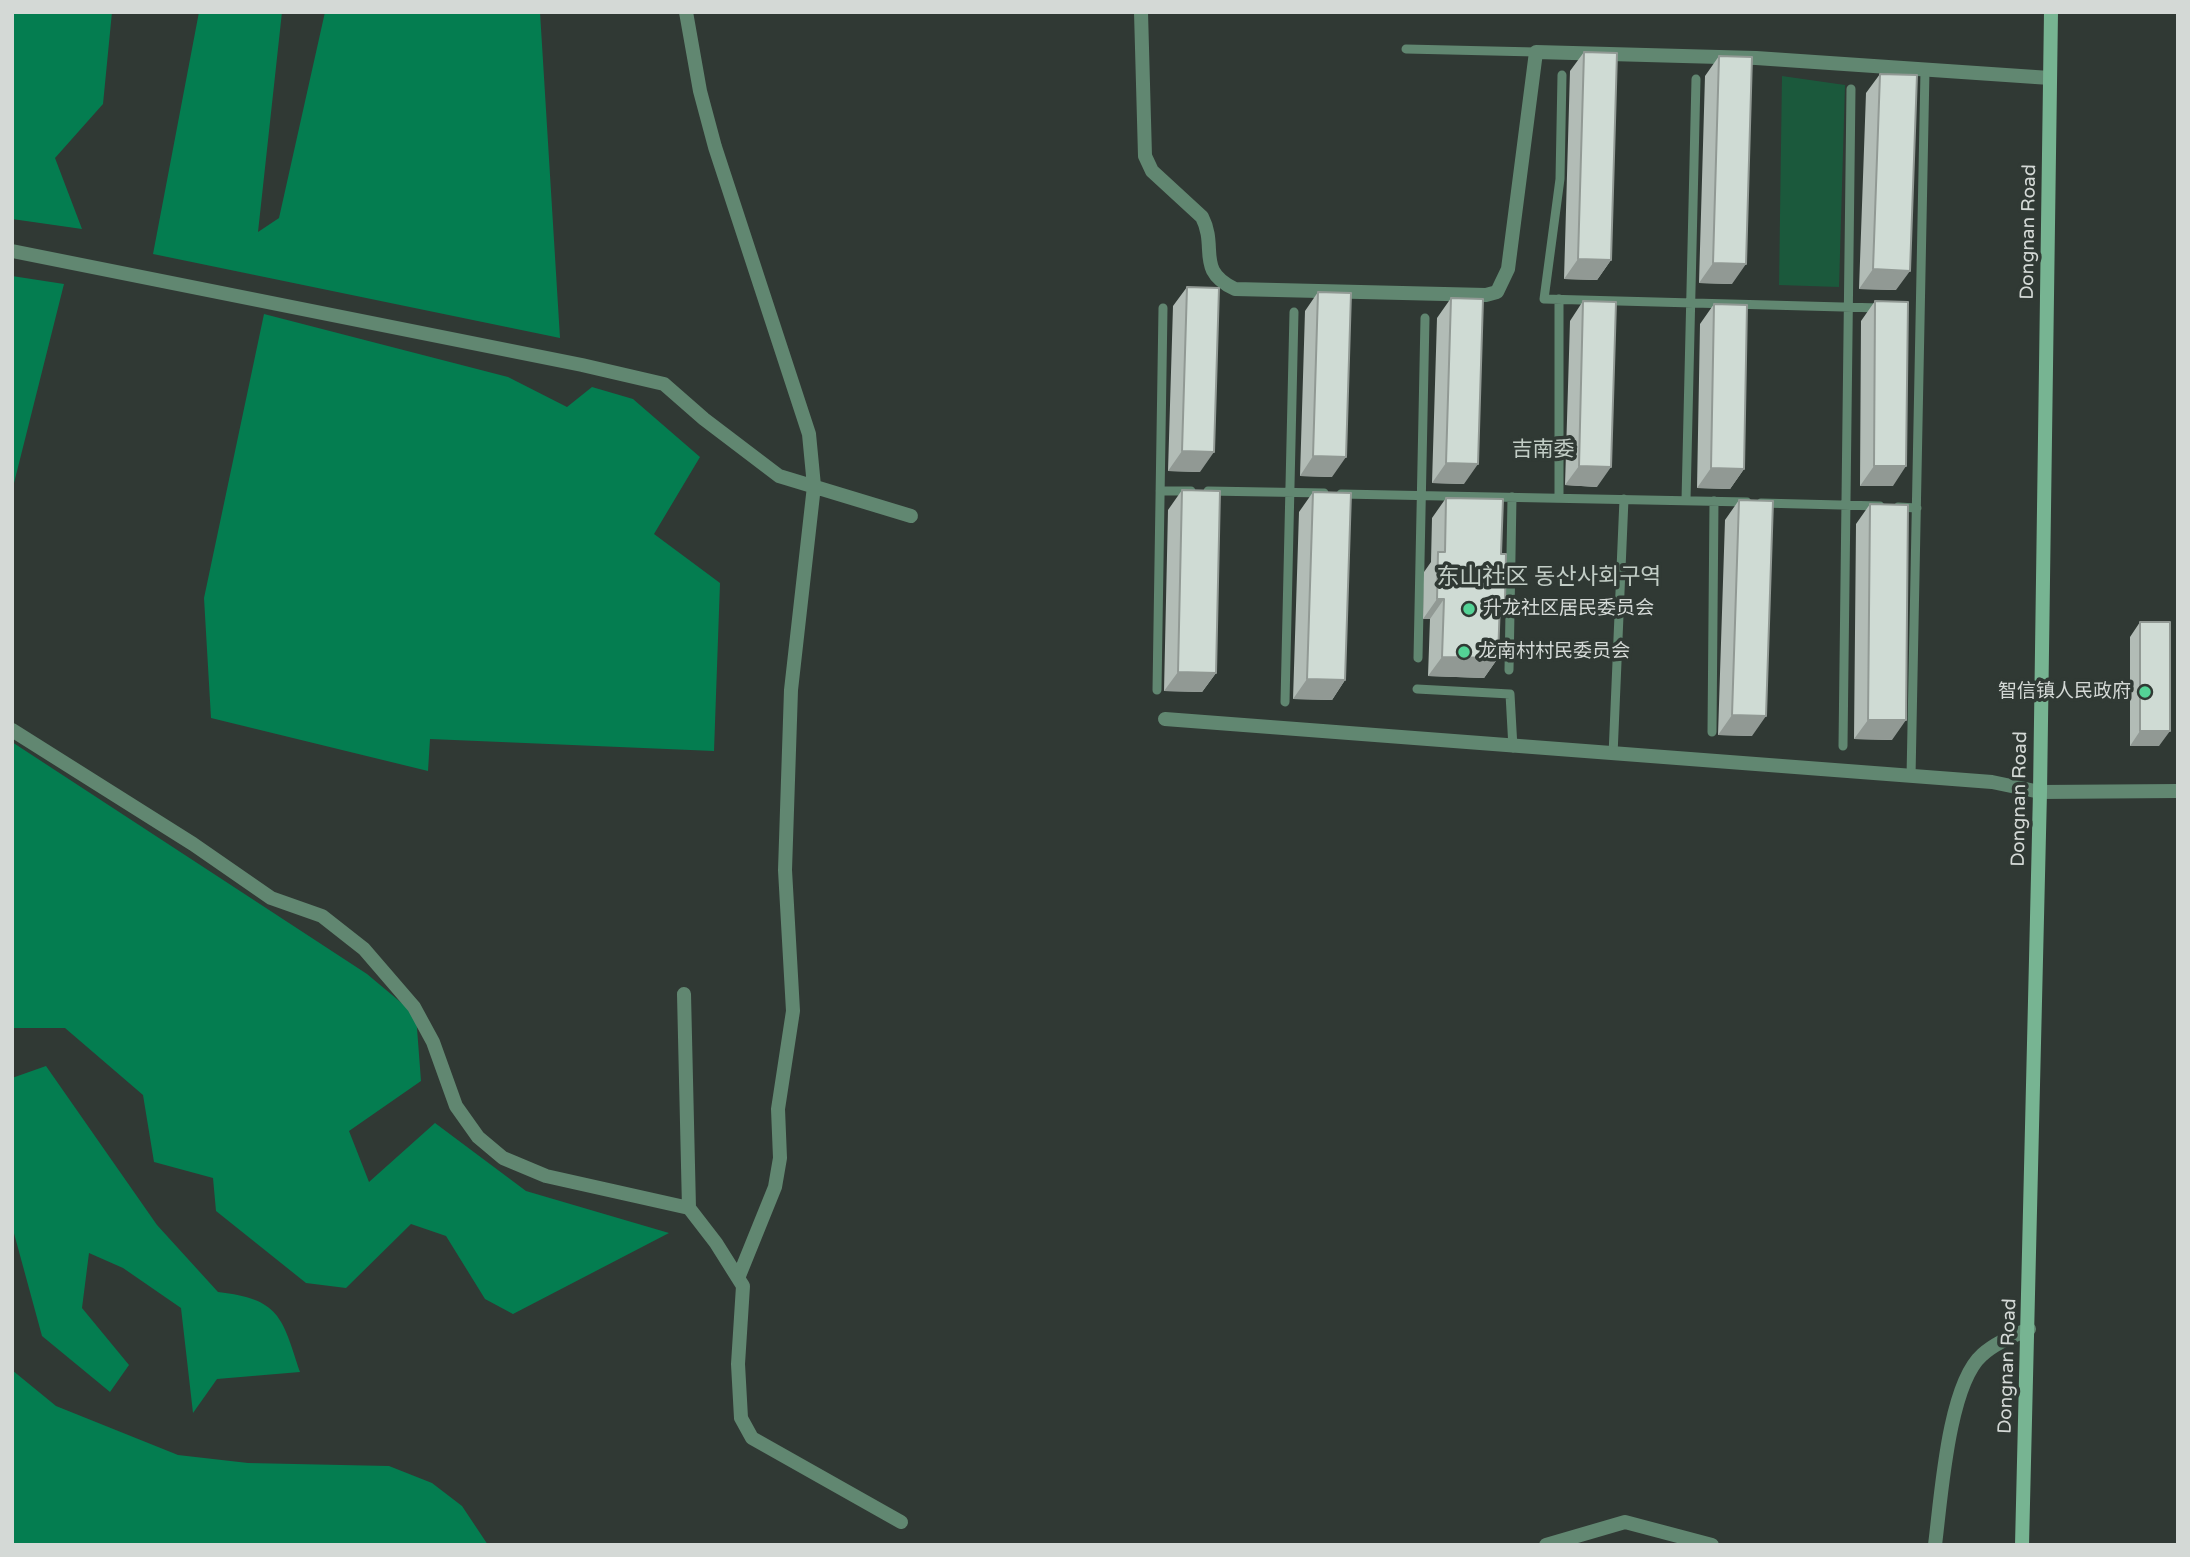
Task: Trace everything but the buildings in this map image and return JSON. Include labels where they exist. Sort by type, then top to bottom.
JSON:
[{"type":"main road","name":"Dongnan Road","points":[[2022,1545],[2040,792],[2051,12]]},
{"type":"street","points":[[686,12],[700,92],[715,147],[809,434],[814,486],[792,690],[785,870],[793,1012],[778,1109],[780,1158],[775,1187],[739,1276]]},
{"type":"street","points":[[1141,12],[1145,156],[1152,171],[1202,217],[1207,227],[1212,271],[1222,283],[1236,289],[1486,295],[1497,292],[1508,269],[1536,52],[1756,58],[2050,78]]},
{"type":"street","points":[[12,251],[582,365],[664,384],[779,476],[911,516]]},
{"type":"street","points":[[1165,719],[1513,748],[1992,782],[2040,792],[2178,791]]},
{"type":"street","points":[[12,730],[193,844],[271,898],[322,916],[364,949],[414,1007],[433,1042],[456,1106],[478,1138],[503,1158],[546,1177],[689,1208]]},
{"type":"street","points":[[684,994],[689,1208],[739,1276],[743,1286],[738,1364],[741,1418],[752,1438],[901,1522]]},
{"type":"street","points":[[1935,1545],[1950,1436],[1968,1372],[1982,1355],[2029,1329]]},
{"type":"street","points":[[1546,1545],[1625,1522],[1712,1545]]},
{"type":"lane","points":[[1406,48],[1536,52]]},
{"type":"lane","points":[[1910,777],[1925,70]]},
{"type":"lane","points":[[1562,75],[1560,179],[1545,299],[1894,308]]},
{"type":"lane","points":[[1686,500],[1696,79]]},
{"type":"lane","points":[[1843,746],[1851,89]]},
{"type":"lane","points":[[1559,299],[1559,498]]},
{"type":"lane","points":[[1157,690],[1163,308]]},
{"type":"lane","points":[[1906,308],[1920,309]]},
{"type":"lane","points":[[1286,702],[1294,312]]},
{"type":"lane","points":[[1418,658],[1424,318]]},
{"type":"lane","points":[[1160,491],[1686,500],[1917,508]]},
{"type":"lane","points":[[1510,670],[1511,497]]},
{"type":"lane","points":[[1614,755],[1624,499]]},
{"type":"lane","points":[[1712,732],[1714,501]]},
{"type":"lane","points":[[1417,689],[1510,694],[1513,748]]},
{"type":"green space","points":[[12,12],[112,12],[103,104],[55,158],[82,229],[12,219]]},
{"type":"green space","points":[[199,12],[282,12],[258,232],[279,218],[325,12],[540,12],[560,338],[153,254]]},
{"type":"green space","points":[[1782,76],[1845,85],[1839,287],[1779,285]]},
{"type":"green space","points":[[12,276],[64,284],[12,491]]},
{"type":"green space","points":[[264,314],[508,377],[567,407],[592,387],[633,399],[700,457],[654,534],[720,583],[714,751],[430,739],[428,771],[211,718],[204,598]]},
{"type":"green space","points":[[12,742],[367,974],[416,1015],[421,1081],[349,1131],[369,1182],[435,1123],[526,1191],[669,1233],[513,1314],[485,1299],[446,1236],[411,1224],[346,1288],[306,1283],[216,1211],[213,1178],[154,1162],[143,1095],[65,1028],[12,1028]]},
{"type":"green space","points":[[46,1066],[157,1225],[218,1292],[254,1300],[276,1314],[288,1337],[300,1372],[217,1379],[193,1413],[181,1308],[123,1268],[89,1253],[82,1308],[129,1365],[110,1392],[42,1336],[12,1226],[12,1078]]},
{"type":"green space","points":[[12,1370],[56,1406],[178,1455],[248,1463],[389,1466],[432,1483],[462,1506],[488,1545],[12,1545]]},
{"type":"place","name":"升龙社区居民委员会","points":[[1469,609]]},
{"type":"place","name":"龙南村村民委员会","points":[[1464,652]]},
{"type":"place","name":"智信镇人民政府","points":[[2145,692]]},
{"type":"district","name":"吉南委","points":[[1543,450]]},
{"type":"district","name":"东山社区 동산사회구역","points":[[1549,578]]}]
